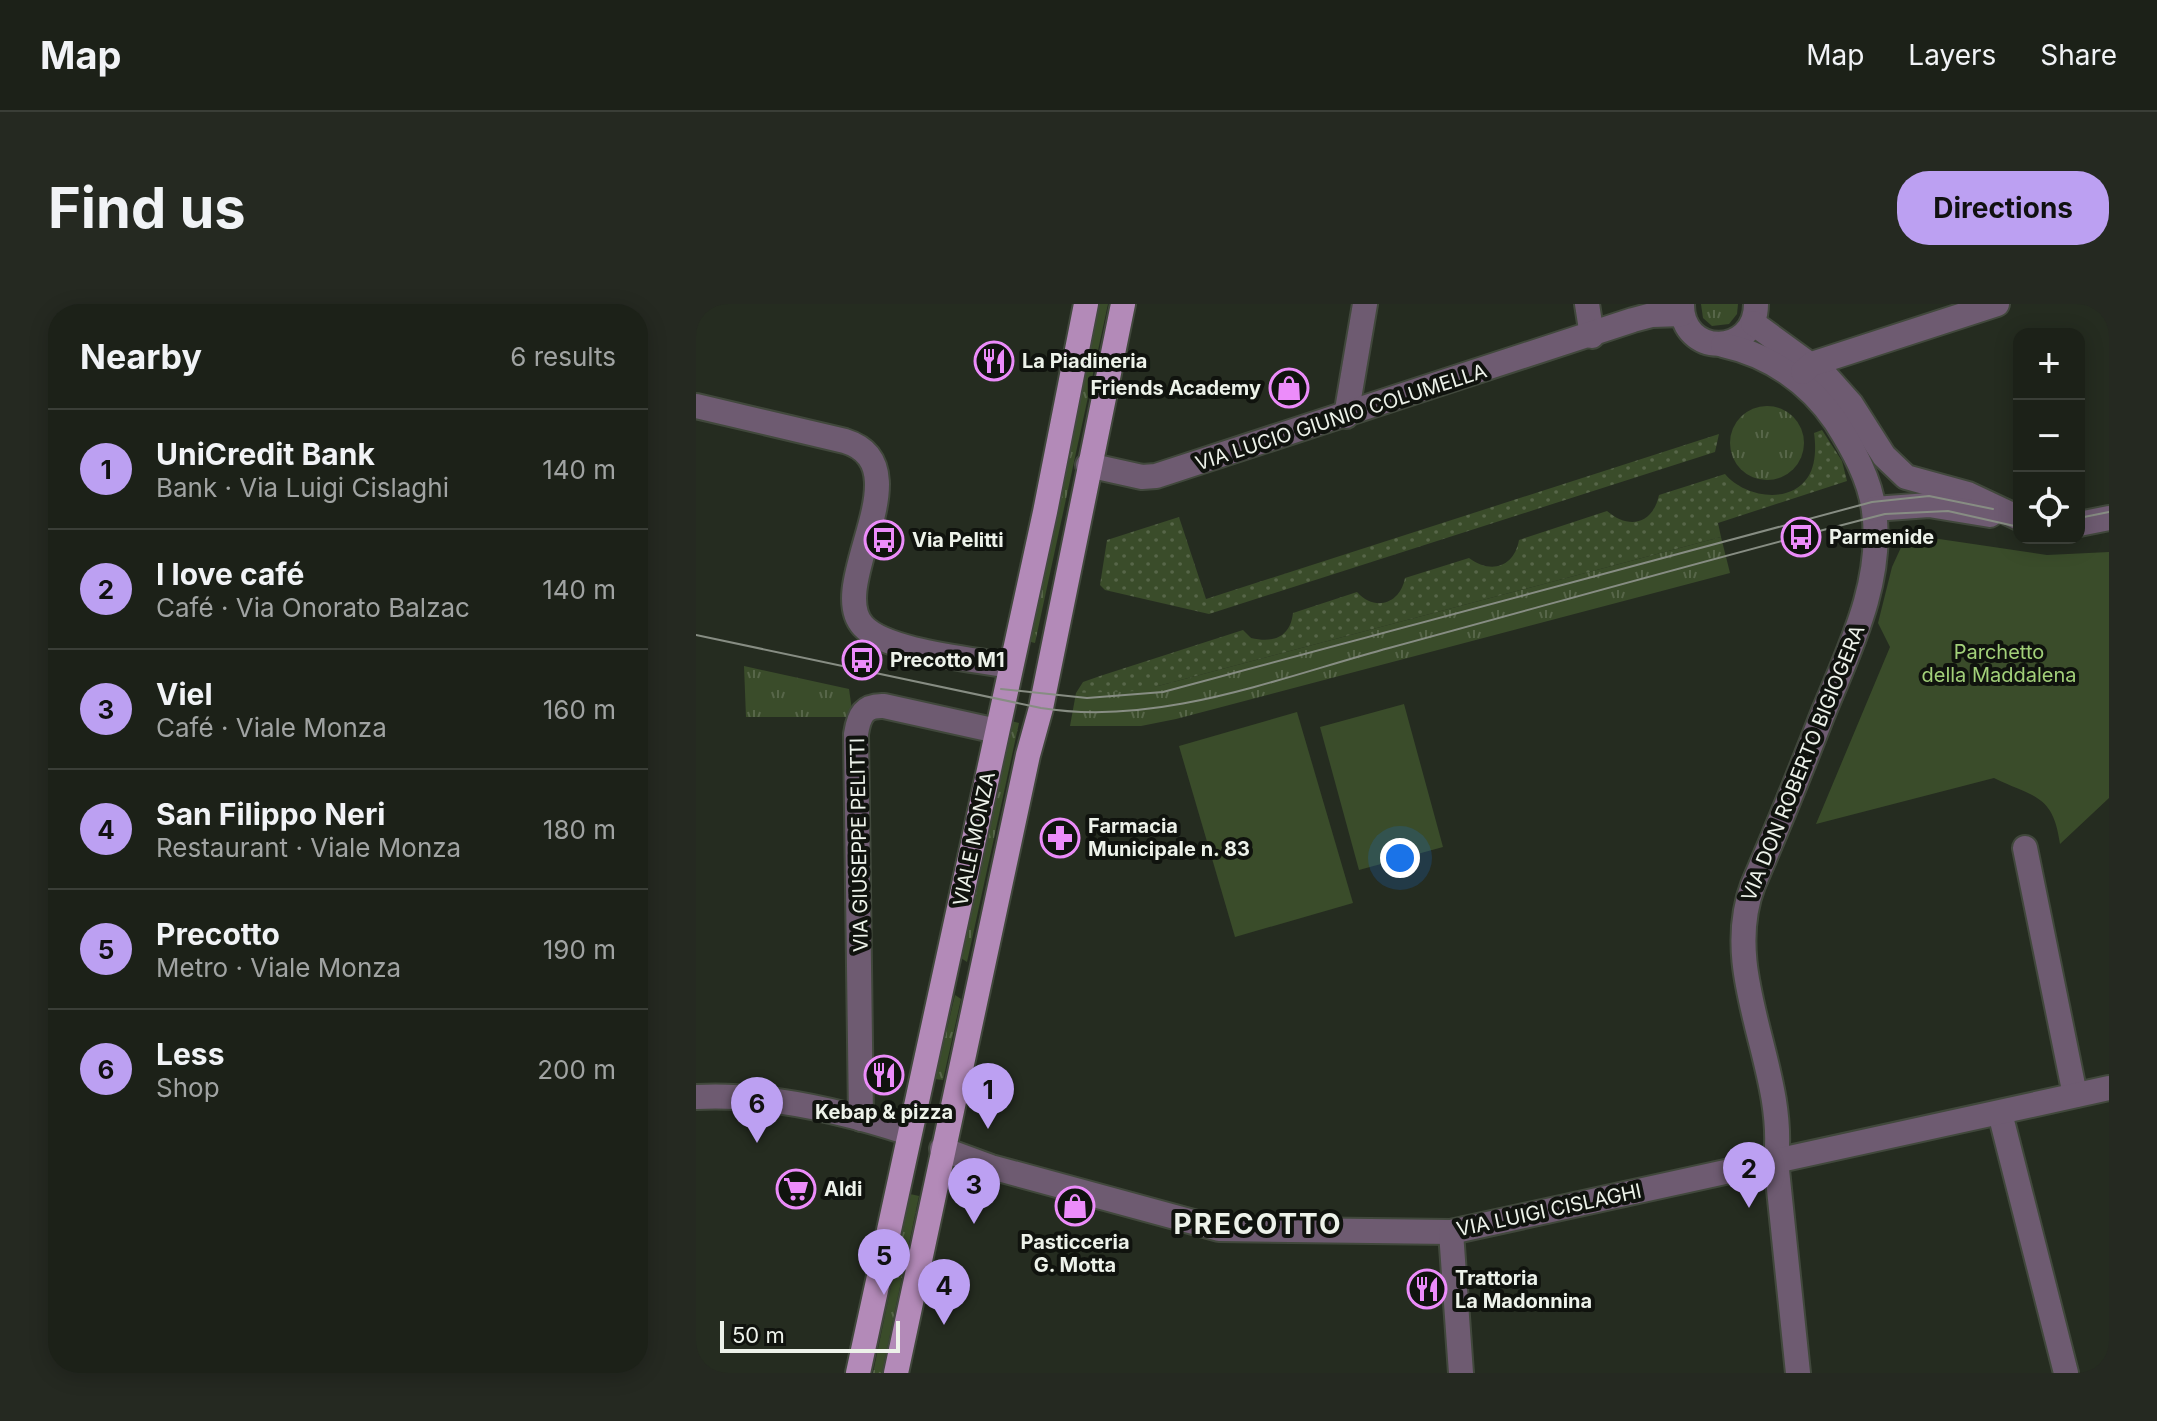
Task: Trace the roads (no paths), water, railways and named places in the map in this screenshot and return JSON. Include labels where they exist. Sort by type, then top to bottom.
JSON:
[{"type":"main road","name":"VIALE MONZA","points":[[858,1373],[1086,304]]},
{"type":"main road","name":"VIALE MONZA","points":[[896,1373],[1047,674],[1123,304]]},
{"type":"main road","points":[[1010,666],[1047,674]]},
{"type":"main road","points":[[909,1133],[942,1149]]},
{"type":"street","points":[[1346,416],[1365,304]]},
{"type":"street","points":[[1587,304],[1592,336]]},
{"type":"street","points":[[1804,371],[1997,304]]},
{"type":"street","points":[[1682,309],[1688,329],[1698,339],[1757,354],[1804,371],[1840,391],[1896,469],[1919,483],[1968,494],[2013,517]]},
{"type":"street","name":"VIA LUCIO GIUNIO COLUMELLA","points":[[1088,465],[1142,477],[1156,476],[1652,315],[1682,309]]},
{"type":"street","points":[[1723,345],[1741,338],[1754,313],[1804,371],[1821,404],[1847,439],[1874,509],[1929,505],[2013,519]]},
{"type":"street","points":[[696,406],[853,443],[868,456],[876,477],[873,514],[856,589],[859,621],[869,632],[906,646],[1010,666]]},
{"type":"street","name":"VIA DON ROBERTO BIGIOGERA","points":[[1798,1373],[1776,1160],[1776,1120],[1744,951],[1745,913],[1861,619],[1874,559],[1874,509]]},
{"type":"street","points":[[2085,523],[2109,518]]},
{"type":"street","name":"VIA GIUSEPPE PELITTI","points":[[861,1119],[856,734],[861,714],[870,707],[884,706],[997,731]]},
{"type":"street","points":[[2025,848],[2075,1095]]},
{"type":"street","name":"VIA LUIGI CISLAGHI","points":[[942,1149],[991,1167],[1219,1229],[1451,1232],[2109,1088]]},
{"type":"street","points":[[696,1097],[759,1099],[861,1119],[909,1133]]},
{"type":"street","points":[[2000,1113],[2066,1373]]},
{"type":"street","points":[[1451,1232],[1461,1373]]},
{"type":"tram line","points":[[1001,689],[1087,698],[1163,692],[1872,502],[1929,496],[1993,509]]},
{"type":"tram line","points":[[696,635],[1041,708],[1085,712],[1129,711],[1173,705],[1261,685],[1885,514],[1948,511],[2013,526]]},
{"type":"tram line","points":[[2085,517],[2109,512]]},
{"type":"place","name":"La Piadineria","points":[[994,361]]},
{"type":"place","name":"Friends Academy","points":[[1289,388]]},
{"type":"place","name":"Parmenide","points":[[1801,537]]},
{"type":"place","name":"Via Pelitti","points":[[884,540]]},
{"type":"place","name":"Precotto M1","points":[[862,660]]},
{"type":"place","name":"Farmacia Municipale n. 83","points":[[1060,838]]},
{"type":"place","name":"Kebap & pizza","points":[[884,1075]]},
{"type":"place","name":"UniCredit Bank","points":[[988,1129]]},
{"type":"place","name":"Less","points":[[757,1143]]},
{"type":"place","name":"Aldi","points":[[796,1189]]},
{"type":"place","name":"Pasticceria G. Motta","points":[[1075,1206]]},
{"type":"place","name":"I love café","points":[[1749,1208]]},
{"type":"place","name":"Viel","points":[[974,1224]]},
{"type":"place","name":"Trattoria La Madonnina","points":[[1427,1289]]},
{"type":"place","name":"Precotto","points":[[884,1295]]},
{"type":"place","name":"San Filippo Neri","points":[[944,1325]]},
{"type":"district","name":"PRECOTTO","points":[[1258,1224]]},
{"type":"park label","name":"Parchetto della Maddalena","points":[[1999,664]]}]
